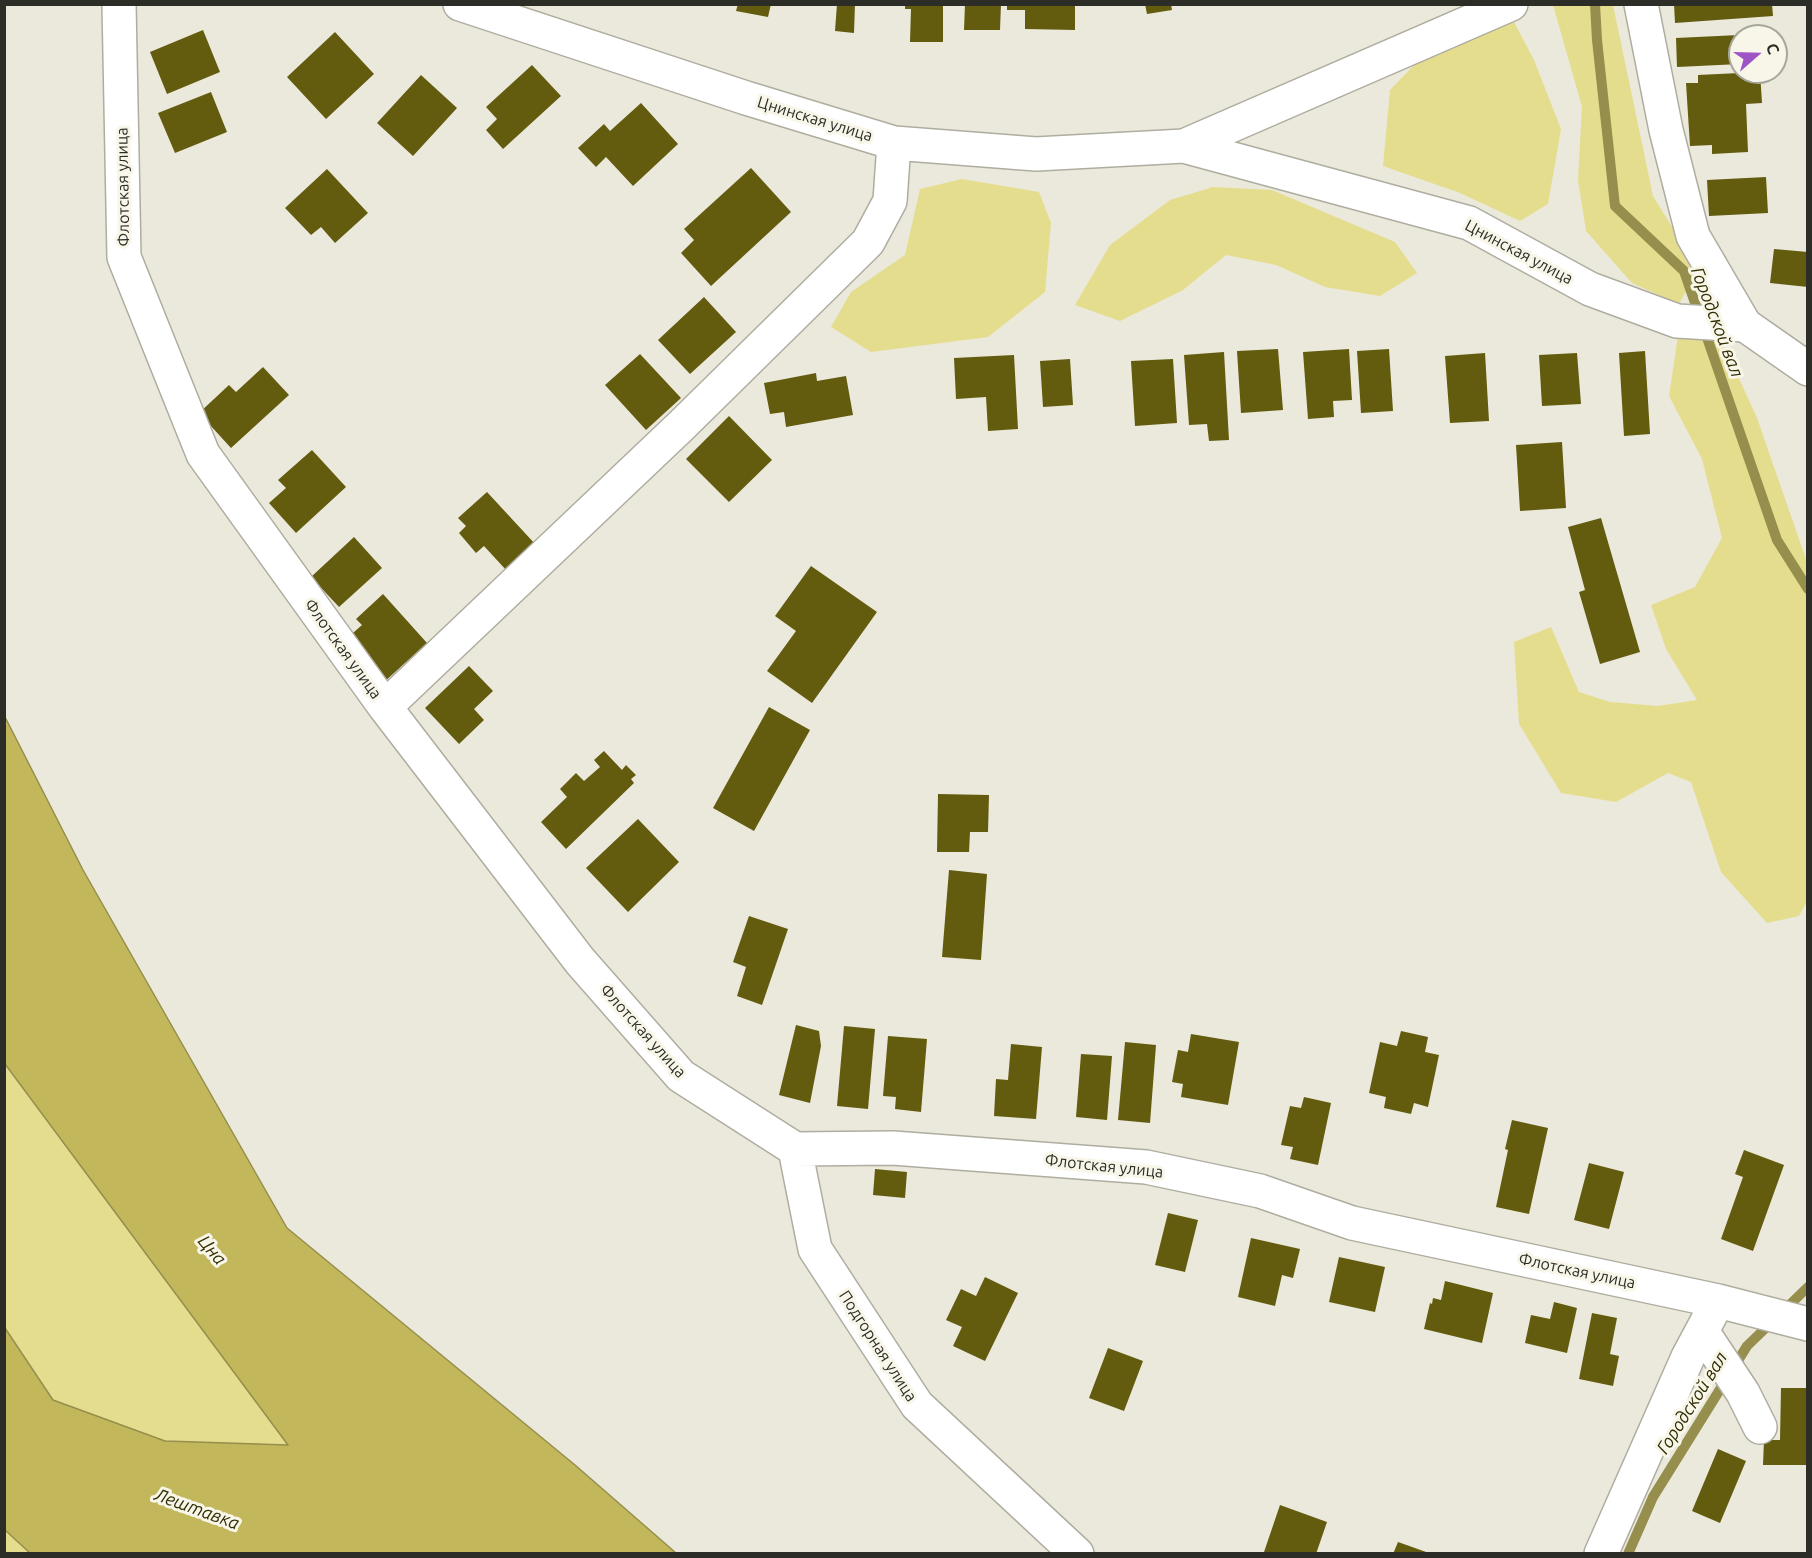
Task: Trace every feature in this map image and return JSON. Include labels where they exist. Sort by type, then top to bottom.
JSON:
[{"type":"street","name":"Флотская улица","points":[[119,4],[124,257],[203,454],[384,707],[580,961],[681,1076],[795,1149],[893,1148],[1146,1167],[1260,1191],[1352,1223],[1718,1300],[1804,1323]]},
{"type":"street","name":"Цнинская улица","points":[[460,4],[746,98],[894,143],[1036,154],[1184,146],[1468,223],[1590,289],[1677,321],[1745,325]]},
{"type":"street","name":"Цнинская улица","points":[[1184,146],[1511,4]]},
{"type":"street","points":[[1641,4],[1666,130],[1693,236],[1745,325],[1808,369]]},
{"type":"street","points":[[384,707],[682,425],[868,242],[890,201],[894,143]]},
{"type":"street","name":"Подгорная улица","points":[[795,1149],[814,1249],[917,1405],[1077,1554]]},
{"type":"street","points":[[1601,1554],[1688,1357],[1707,1339],[1718,1300]]},
{"type":"street","points":[[1707,1339],[1743,1393],[1760,1427]]},
{"type":"shaded area","points":[[1553,5],[1613,5],[1653,196],[1698,269],[1679,304],[1632,283],[1586,231],[1578,180],[1582,107]]},
{"type":"shaded area","points":[[1514,22],[1534,60],[1561,129],[1548,204],[1520,221],[1460,193],[1383,166],[1390,90],[1418,61]]},
{"type":"shaded area","points":[[962,179],[1039,192],[1051,223],[1045,292],[988,337],[871,352],[831,327],[851,292],[905,255],[920,189]]},
{"type":"shaded area","points":[[1213,187],[1272,190],[1395,242],[1417,273],[1380,296],[1325,287],[1276,265],[1226,255],[1183,290],[1120,321],[1075,305],[1110,245],[1170,200]]},
{"type":"shaded area","points":[[1715,330],[1757,418],[1807,562],[1808,899],[1799,916],[1767,923],[1721,872],[1691,782],[1668,773],[1616,802],[1561,793],[1519,724],[1514,642],[1551,627],[1579,692],[1610,702],[1658,706],[1697,700],[1666,649],[1651,605],[1695,587],[1722,538],[1702,459],[1669,396],[1678,336]]},
{"type":"shaded area","points":[[4,1064],[289,1446],[165,1441],[53,1400],[5,1328]]},
{"type":"shaded area","points":[[5,1530],[31,1553],[5,1553]]},
{"type":"water","points":[[5,717],[83,870],[287,1228],[575,1465],[676,1553],[31,1554],[5,1530],[5,1328],[53,1400],[165,1441],[288,1445],[5,1064]]},
{"type":"building","points":[[738,4],[771,4],[768,17],[736,11]]},
{"type":"building","points":[[837,4],[855,4],[854,33],[835,31]]},
{"type":"building","points":[[905,4],[943,4],[943,42],[910,42],[911,9],[905,9]]},
{"type":"building","points":[[965,4],[1001,4],[1000,30],[964,30]]},
{"type":"building","points":[[1007,4],[1075,4],[1075,30],[1025,29],[1025,10],[1007,10]]},
{"type":"building","points":[[1145,4],[1171,4],[1172,10],[1147,14]]},
{"type":"building","points":[[1674,4],[1772,4],[1773,16],[1675,23]]},
{"type":"building","points":[[203,30],[220,72],[167,94],[150,52]]},
{"type":"building","points":[[335,32],[374,74],[326,119],[287,77]]},
{"type":"building","points":[[1728,36],[1728,65],[1677,67],[1676,38]]},
{"type":"building","points":[[532,65],[561,96],[503,149],[486,130],[497,119],[486,107]]},
{"type":"building","points":[[1728,74],[1728,84],[1761,84],[1762,103],[1746,104],[1748,152],[1712,154],[1712,145],[1690,146],[1686,83],[1698,83],[1698,75]]},
{"type":"building","points":[[421,75],[457,108],[413,156],[377,123]]},
{"type":"building","points":[[211,92],[227,132],[175,153],[158,113]]},
{"type":"building","points":[[641,103],[678,144],[633,186],[606,157],[596,167],[578,148],[604,124],[610,131]]},
{"type":"building","points":[[751,168],[791,212],[711,286],[681,253],[694,240],[684,229]]},
{"type":"building","points":[[327,169],[368,213],[335,243],[321,227],[311,235],[285,208]]},
{"type":"building","points":[[1766,177],[1768,213],[1709,216],[1707,180]]},
{"type":"building","points":[[1774,249],[1808,252],[1808,287],[1770,283]]},
{"type":"building","points":[[704,297],[736,332],[690,374],[658,340]]},
{"type":"building","points":[[1278,349],[1283,410],[1241,413],[1237,351]]},
{"type":"building","points":[[1349,349],[1352,400],[1333,401],[1334,417],[1308,419],[1303,352]]},
{"type":"building","points":[[1389,349],[1393,411],[1361,413],[1357,351]]},
{"type":"building","points":[[1645,351],[1650,434],[1624,436],[1619,353]]},
{"type":"building","points":[[1224,352],[1229,440],[1209,441],[1207,424],[1189,425],[1184,355]]},
{"type":"building","points":[[1485,353],[1489,421],[1450,423],[1445,356]]},
{"type":"building","points":[[1577,353],[1581,404],[1542,406],[1539,355]]},
{"type":"building","points":[[640,354],[681,398],[646,430],[605,385]]},
{"type":"building","points":[[1014,355],[1018,429],[988,431],[986,397],[956,399],[954,358]]},
{"type":"building","points":[[1070,359],[1073,405],[1043,407],[1040,361]]},
{"type":"building","points":[[1173,359],[1177,423],[1135,426],[1131,361]]},
{"type":"building","points":[[263,367],[289,395],[231,448],[199,413],[229,385],[236,392]]},
{"type":"building","points":[[816,373],[817,381],[846,376],[853,415],[786,427],[784,412],[770,414],[764,383]]},
{"type":"building","points":[[729,416],[772,460],[729,502],[686,459]]},
{"type":"building","points":[[1562,442],[1566,508],[1520,511],[1516,445]]},
{"type":"building","points":[[312,450],[346,487],[296,533],[269,503],[286,488],[278,480]]},
{"type":"building","points":[[487,492],[536,545],[507,571],[484,546],[476,553],[459,533],[466,526],[458,518]]},
{"type":"building","points":[[1601,518],[1640,652],[1600,664],[1579,592],[1585,590],[1568,527]]},
{"type":"building","points":[[354,537],[382,568],[339,607],[311,577]]},
{"type":"building","points":[[811,566],[877,612],[812,703],[767,671],[796,631],[775,616]]},
{"type":"building","points":[[383,594],[427,643],[383,683],[345,640],[362,625],[356,619]]},
{"type":"building","points":[[469,666],[493,691],[474,709],[484,720],[459,744],[425,708]]},
{"type":"building","points":[[769,707],[810,730],[754,831],[713,808]]},
{"type":"building","points":[[604,751],[622,770],[626,765],[636,775],[631,779],[634,783],[566,849],[541,822],[567,797],[560,789],[576,773],[584,781],[600,767],[594,760]]},
{"type":"building","points":[[938,794],[989,795],[988,832],[970,832],[969,852],[937,852]]},
{"type":"building","points":[[638,819],[679,862],[628,912],[586,868]]},
{"type":"building","points":[[949,870],[987,874],[981,960],[942,957]]},
{"type":"building","points":[[749,916],[788,929],[762,1005],[737,996],[746,967],[733,962]]},
{"type":"building","points":[[796,1025],[819,1031],[821,1046],[810,1103],[779,1095]]},
{"type":"building","points":[[844,1026],[875,1029],[868,1109],[837,1106]]},
{"type":"building","points":[[1401,1031],[1428,1037],[1425,1052],[1439,1055],[1428,1107],[1414,1103],[1411,1114],[1384,1108],[1386,1097],[1369,1093],[1380,1042],[1397,1046]]},
{"type":"building","points":[[1191,1034],[1239,1042],[1228,1105],[1181,1097],[1183,1084],[1172,1082],[1178,1050],[1188,1052]]},
{"type":"building","points":[[888,1036],[927,1039],[921,1112],[895,1109],[896,1097],[883,1096]]},
{"type":"building","points":[[1125,1042],[1156,1045],[1150,1123],[1118,1120]]},
{"type":"building","points":[[1011,1044],[1042,1047],[1036,1119],[994,1116],[996,1079],[1008,1080]]},
{"type":"building","points":[[1081,1054],[1112,1056],[1107,1120],[1076,1117]]},
{"type":"building","points":[[1304,1097],[1331,1103],[1318,1165],[1290,1159],[1293,1147],[1281,1145],[1290,1106],[1301,1108]]},
{"type":"building","points":[[1512,1120],[1548,1128],[1529,1214],[1496,1207]]},
{"type":"building","points":[[1744,1150],[1784,1165],[1753,1251],[1721,1239],[1743,1177],[1735,1174]]},
{"type":"building","points":[[1589,1163],[1624,1172],[1609,1229],[1574,1220]]},
{"type":"building","points":[[875,1169],[907,1172],[905,1198],[873,1195]]},
{"type":"building","points":[[1168,1213],[1198,1220],[1185,1272],[1155,1265]]},
{"type":"building","points":[[1251,1238],[1300,1249],[1293,1278],[1282,1275],[1275,1306],[1238,1297]]},
{"type":"building","points":[[1339,1257],[1385,1267],[1375,1312],[1329,1302]]},
{"type":"building","points":[[985,1277],[1018,1293],[985,1361],[953,1346],[962,1327],[946,1320],[961,1289],[976,1296]]},
{"type":"building","points":[[1445,1281],[1493,1293],[1482,1343],[1424,1329],[1430,1303],[1432,1304],[1433,1298],[1441,1300]]},
{"type":"building","points":[[1554,1302],[1577,1308],[1567,1353],[1525,1343],[1531,1315],[1550,1319]]},
{"type":"building","points":[[1592,1313],[1617,1318],[1610,1354],[1619,1356],[1613,1386],[1579,1379]]},
{"type":"building","points":[[1108,1348],[1143,1361],[1124,1411],[1089,1398]]},
{"type":"building","points":[[1781,1388],[1808,1388],[1808,1465],[1763,1465],[1764,1440],[1780,1440]]},
{"type":"building","points":[[1718,1449],[1746,1461],[1720,1523],[1692,1511]]},
{"type":"building","points":[[1280,1505],[1327,1522],[1316,1554],[1264,1552]]},
{"type":"building","points":[[1398,1542],[1429,1553],[1429,1554],[1393,1554]]},
{"type":"waterway","name":"Городской вал","points":[[1595,4],[1615,206],[1684,271],[1777,540],[1808,589]]},
{"type":"waterway","name":"Городской вал","points":[[1628,1554],[1653,1497],[1747,1346],[1808,1287]]},
{"type":"water label","name":"Цна","points":[[212,1250]]},
{"type":"water label","name":"Лештавка","points":[[197,1509]]}]
